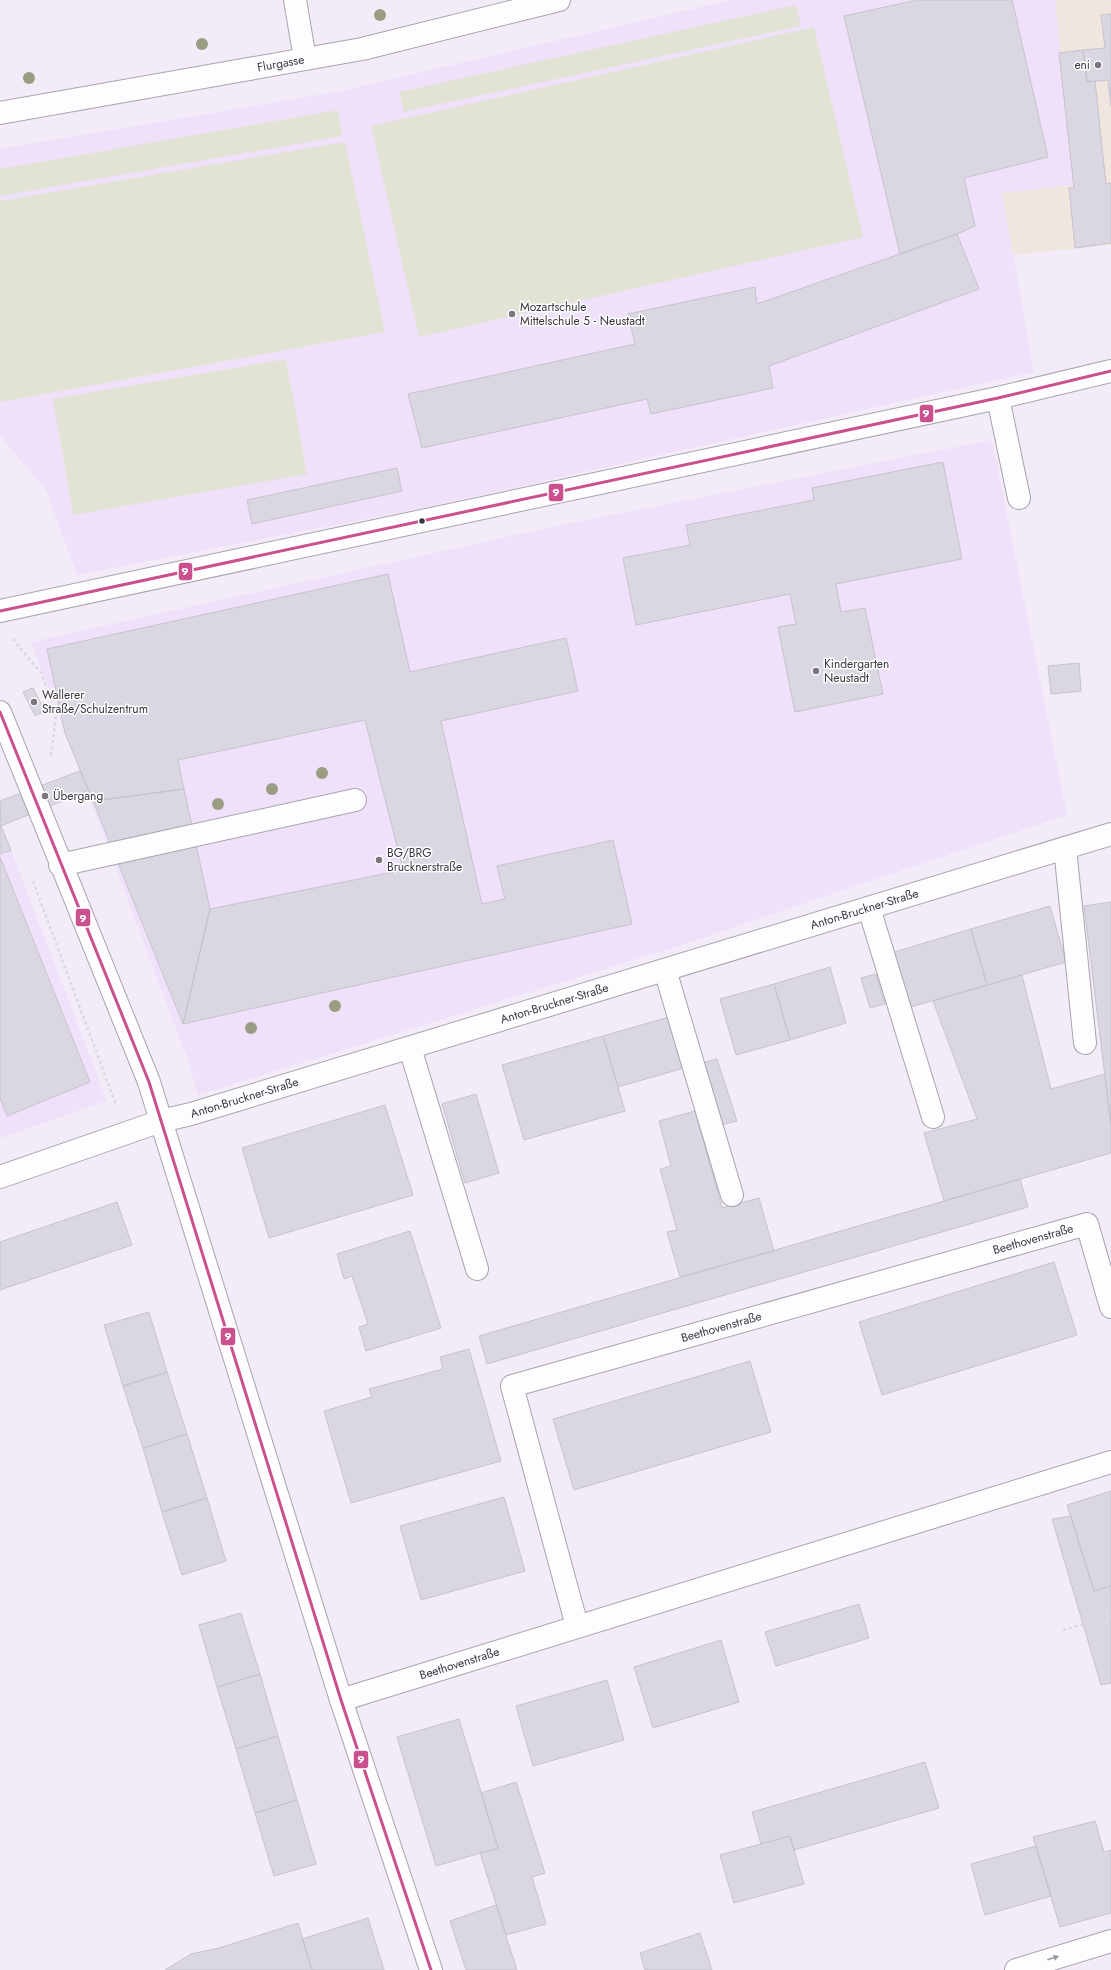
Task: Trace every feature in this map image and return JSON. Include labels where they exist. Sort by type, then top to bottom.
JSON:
[{"type":"street","points":[[295,0],[305,59]]},
{"type":"street","name":"Flurgasse","points":[[0,113],[362,49],[559,0]]},
{"type":"street","points":[[0,611],[998,398],[1111,371]]},
{"type":"street","points":[[998,398],[1019,498]]},
{"type":"street","points":[[0,712],[60,865],[149,1082],[341,1700],[431,1970]]},
{"type":"street","points":[[60,865],[355,800]]},
{"type":"street","name":"Anton-Bruckner-Straße","points":[[0,1177],[161,1121],[191,1114],[410,1048],[1111,834]]},
{"type":"street","points":[[1065,848],[1085,1042]]},
{"type":"street","points":[[869,908],[933,1118]]},
{"type":"street","points":[[666,970],[732,1195]]},
{"type":"street","points":[[410,1048],[477,1269]]},
{"type":"street","name":"Beethovenstraße","points":[[577,1626],[512,1386],[1087,1224],[1111,1307]]},
{"type":"street","name":"Beethovenstraße","points":[[341,1700],[1111,1462]]},
{"type":"street","points":[[1016,1970],[1111,1941]]},
{"type":"path","points":[[9,634],[41,673],[56,715],[51,754],[54,760]]},
{"type":"path","points":[[30,874],[126,1133]]},
{"type":"path","points":[[1063,1630],[1111,1616]]},
{"type":"shaded area","name":"Mozartschule Mittelschule 5 - Neustadt","points":[[731,0],[1055,0],[1075,185],[1002,193],[1034,372],[423,508],[77,575],[46,490],[0,436],[0,149],[341,91]]},
{"type":"shaded area","points":[[1055,0],[1111,0],[1111,245],[1013,255],[1002,193],[1075,185]]},
{"type":"shaded area","points":[[796,5],[801,26],[404,112],[399,92]]},
{"type":"shaded area","points":[[814,27],[863,237],[419,337],[371,126]]},
{"type":"shaded area","points":[[338,110],[342,136],[0,196],[0,169]]},
{"type":"shaded area","points":[[345,142],[385,332],[0,402],[0,201]]},
{"type":"shaded area","points":[[286,359],[307,474],[73,515],[53,399]]},
{"type":"shaded area","points":[[992,440],[1067,815],[669,949],[198,1095],[188,1061],[31,642],[556,526]]},
{"type":"shaded area","points":[[0,821],[107,1101],[0,1138]]},
{"type":"building","points":[[917,0],[1012,0],[1048,157],[964,178],[975,226],[900,254],[844,16]]},
{"type":"building","name":"eni","points":[[1111,14],[1111,106],[1108,80],[1087,82],[1083,50],[1105,48],[1101,15]]},
{"type":"building","points":[[1083,50],[1087,82],[1095,81],[1106,184],[1111,183],[1111,243],[1075,248],[1069,188],[1074,188],[1059,53]]},
{"type":"building","points":[[957,234],[979,289],[769,366],[773,388],[651,414],[647,399],[422,448],[408,394],[635,344],[628,314],[755,287],[757,304]]},
{"type":"building","points":[[943,462],[962,559],[836,584],[841,612],[865,608],[883,694],[795,712],[778,627],[796,624],[790,594],[636,625],[623,558],[690,545],[686,525],[814,500],[812,488]]},
{"type":"building","points":[[397,468],[402,491],[252,524],[247,500]]},
{"type":"building","points":[[388,574],[410,672],[566,638],[578,691],[441,721],[482,904],[505,899],[497,866],[613,840],[632,924],[183,1024],[210,909],[403,870],[365,720],[178,760],[184,789],[93,801],[65,733],[47,649]]},
{"type":"building","points":[[1079,663],[1081,691],[1051,694],[1048,666]]},
{"type":"building","name":"Wallerer Straße/Schulzentrum","points":[[33,688],[45,711],[35,716],[23,692]]},
{"type":"building","name":"Übergang","points":[[80,771],[89,790],[1,826],[0,801]]},
{"type":"building","points":[[184,789],[210,909],[183,1024],[93,801]]},
{"type":"building","points":[[0,824],[11,850],[0,854]]},
{"type":"building","points":[[0,857],[90,1082],[7,1116],[0,1098]]},
{"type":"building","points":[[1111,902],[1111,1125],[1084,906]]},
{"type":"building","points":[[1050,906],[1066,962],[987,985],[971,929]]},
{"type":"building","points":[[971,929],[987,985],[907,1008],[891,953]]},
{"type":"building","points":[[830,967],[846,1023],[790,1040],[774,984]]},
{"type":"building","points":[[876,974],[885,1004],[870,1008],[861,978]]},
{"type":"building","points":[[1022,975],[1051,1089],[1105,1074],[1111,1125],[1111,1153],[944,1201],[924,1133],[977,1119],[933,1001]]},
{"type":"building","points":[[774,984],[790,1040],[736,1055],[720,999]]},
{"type":"building","points":[[669,1017],[684,1068],[618,1087],[603,1036]]},
{"type":"building","points":[[603,1036],[625,1111],[524,1140],[502,1065]]},
{"type":"building","points":[[717,1059],[737,1121],[721,1125],[702,1063]]},
{"type":"building","points":[[476,1094],[499,1173],[465,1183],[442,1104]]},
{"type":"building","points":[[385,1105],[413,1195],[269,1238],[242,1148]]},
{"type":"building","points":[[695,1111],[722,1208],[759,1198],[774,1251],[680,1277],[667,1232],[677,1230],[660,1169],[671,1166],[659,1121]]},
{"type":"building","points":[[1020,1179],[1028,1207],[487,1364],[479,1336]]},
{"type":"building","points":[[117,1202],[132,1245],[0,1290],[0,1242]]},
{"type":"building","points":[[410,1231],[441,1328],[366,1351],[359,1327],[368,1324],[352,1276],[344,1279],[337,1254]]},
{"type":"building","points":[[1054,1262],[1077,1335],[882,1395],[859,1322]]},
{"type":"building","points":[[149,1312],[167,1372],[123,1386],[104,1325]]},
{"type":"building","points":[[469,1349],[501,1461],[351,1503],[324,1411],[372,1397],[369,1389],[443,1369],[440,1357]]},
{"type":"building","points":[[750,1361],[771,1432],[574,1490],[553,1419]]},
{"type":"building","points":[[167,1372],[187,1434],[143,1448],[123,1386]]},
{"type":"building","points":[[187,1434],[207,1498],[162,1512],[143,1448]]},
{"type":"building","points":[[1111,1491],[1111,1586],[1094,1591],[1067,1505]]},
{"type":"building","points":[[504,1497],[525,1571],[421,1600],[400,1526]]},
{"type":"building","points":[[207,1498],[226,1561],[182,1575],[162,1512]]},
{"type":"building","points":[[1071,1516],[1094,1591],[1111,1586],[1111,1683],[1101,1685],[1052,1519]]},
{"type":"building","points":[[859,1604],[869,1638],[776,1666],[765,1632]]},
{"type":"building","points":[[241,1613],[260,1674],[217,1687],[199,1625]]},
{"type":"building","points":[[721,1640],[739,1702],[653,1728],[634,1667]]},
{"type":"building","points":[[260,1674],[278,1736],[236,1749],[217,1687]]},
{"type":"building","points":[[607,1680],[624,1740],[533,1766],[516,1706]]},
{"type":"building","points":[[459,1719],[498,1848],[436,1866],[397,1737]]},
{"type":"building","points":[[278,1736],[297,1800],[255,1813],[236,1749]]},
{"type":"building","points":[[925,1762],[939,1808],[794,1850],[790,1836],[761,1844],[752,1812]]},
{"type":"building","points":[[516,1782],[545,1873],[532,1877],[546,1924],[506,1935],[480,1853],[498,1848],[481,1793]]},
{"type":"building","points":[[297,1800],[316,1864],[274,1876],[255,1813]]},
{"type":"building","points":[[1095,1821],[1104,1852],[1111,1850],[1111,1913],[1060,1927],[1033,1837]]},
{"type":"building","points":[[790,1836],[804,1884],[734,1903],[720,1855]]},
{"type":"building","points":[[1036,1846],[1051,1896],[985,1915],[971,1864]]},
{"type":"building","points":[[496,1905],[517,1970],[466,1970],[450,1921]]},
{"type":"building","points":[[368,1918],[384,1970],[312,1970],[302,1939]]},
{"type":"building","points":[[298,1923],[312,1970],[165,1970],[191,1954],[219,1948]]},
{"type":"building","points":[[700,1933],[712,1970],[645,1970],[640,1953]]},
{"type":"transit line","name":"9","points":[[0,611],[998,398],[1111,371]]},
{"type":"transit line","name":"9","points":[[0,712],[149,1082],[341,1700],[431,1970]]},
{"type":"place","name":"eni","points":[[1098,65]]},
{"type":"place","name":"Mozartschule Mittelschule 5 - Neustadt","points":[[512,314]]},
{"type":"place","name":"Kindergarten Neustadt","points":[[816,671]]},
{"type":"place","name":"Wallerer Straße/Schulzentrum","points":[[34,702]]},
{"type":"place","name":"Übergang","points":[[45,796]]},
{"type":"place","name":"BG/BRG Brucknerstraße","points":[[379,860]]}]
